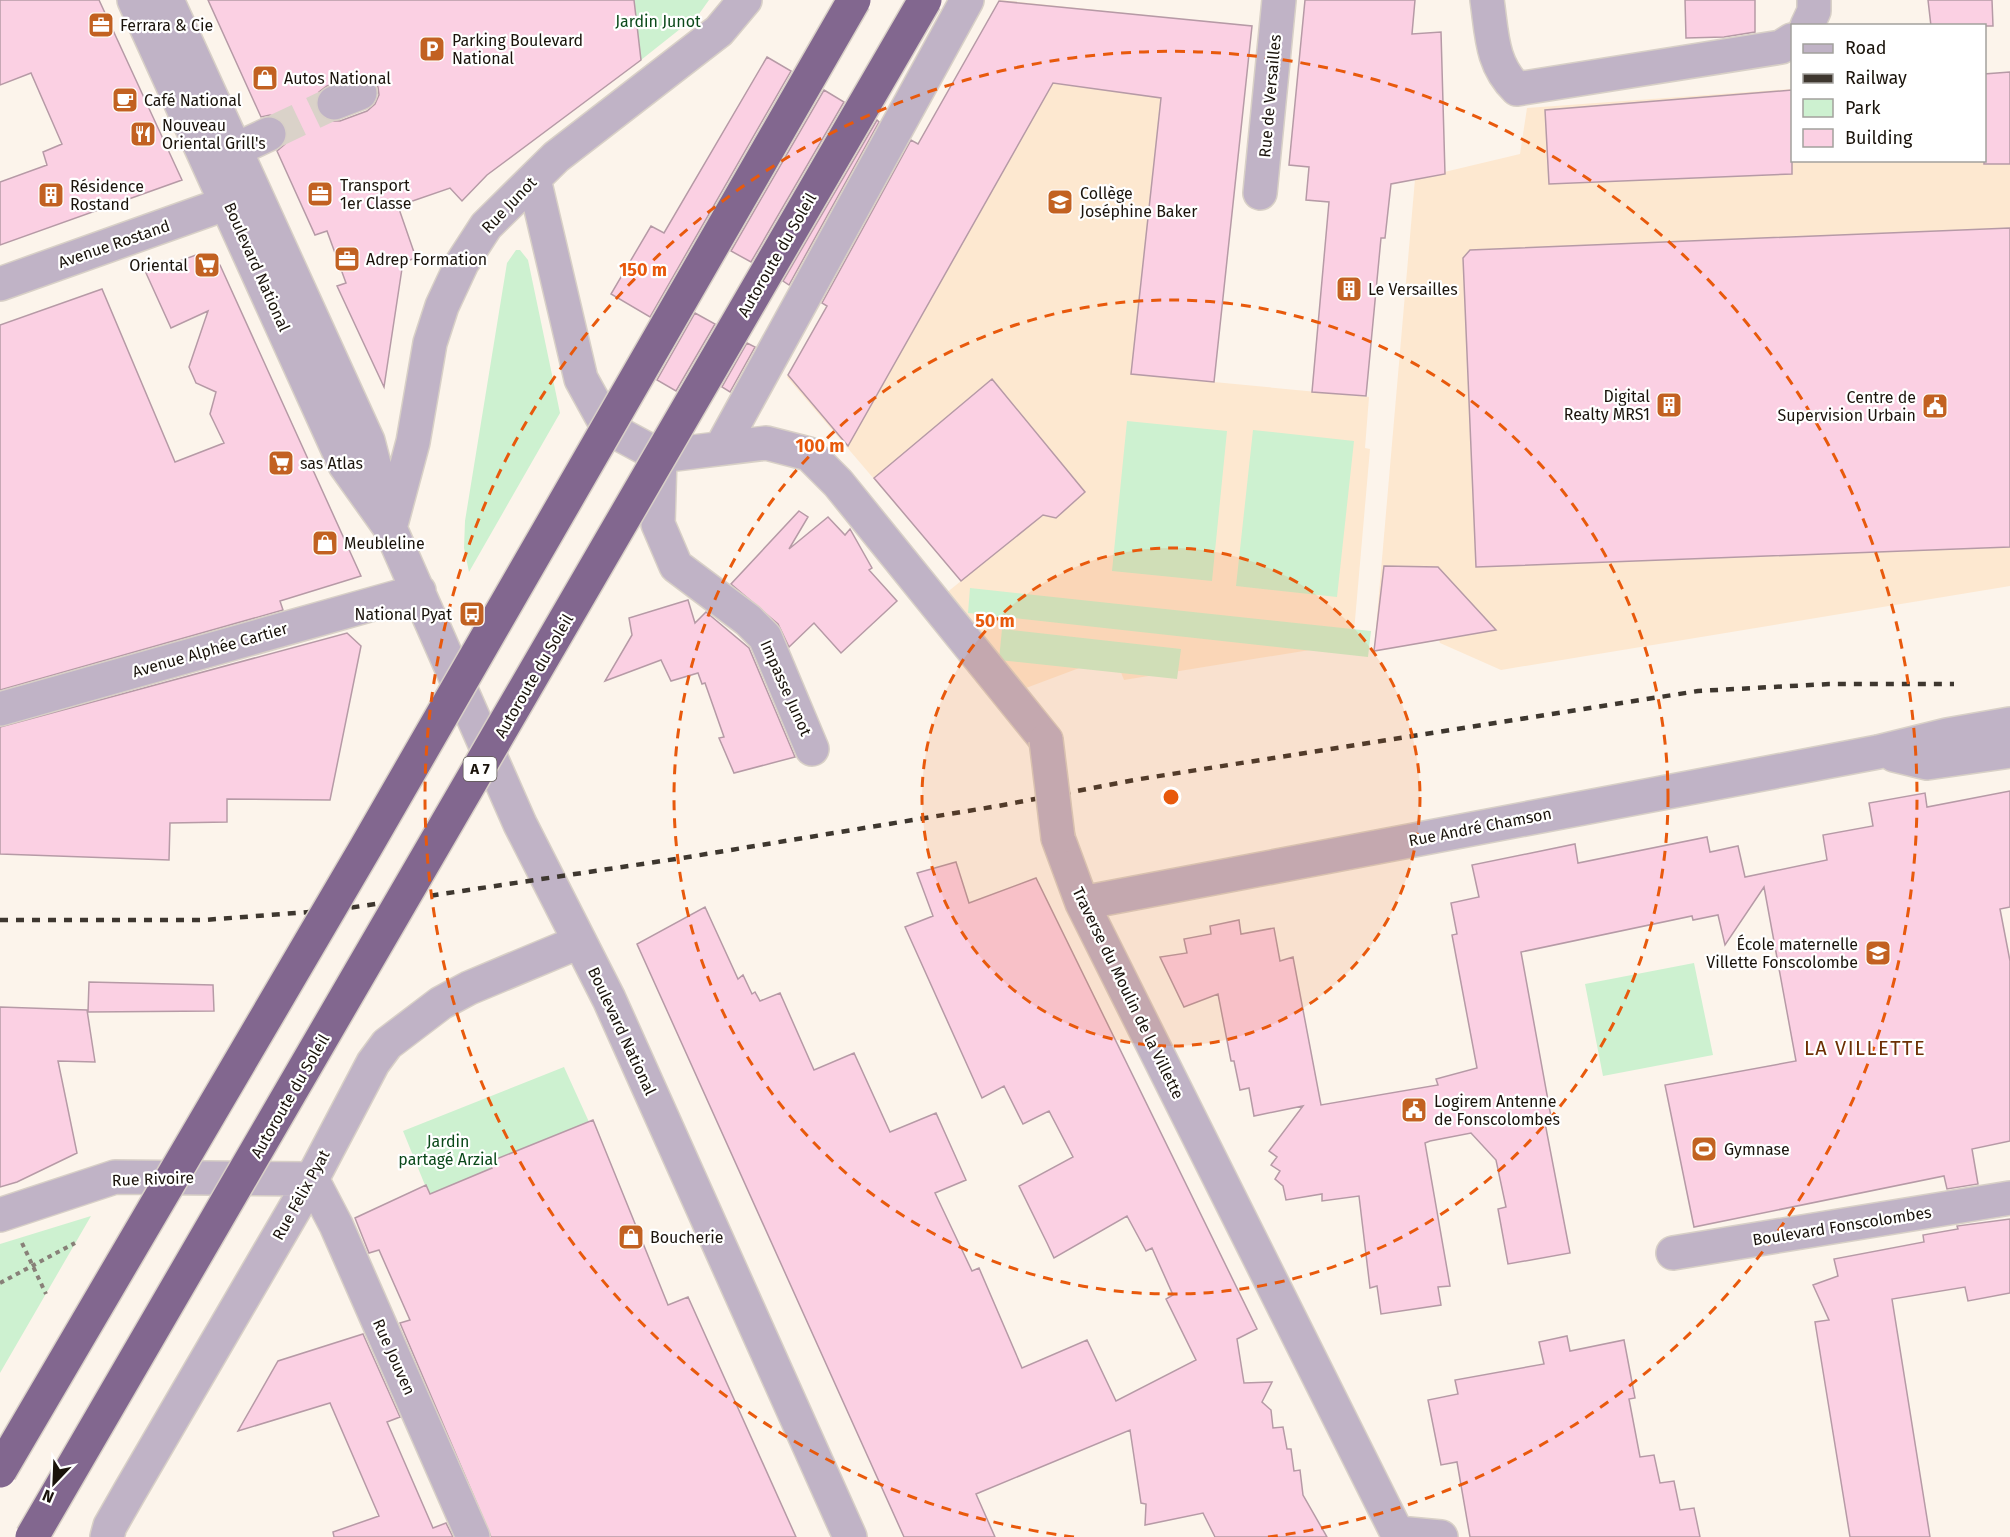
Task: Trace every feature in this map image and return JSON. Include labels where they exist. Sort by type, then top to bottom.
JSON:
[{"type":"highway","points":[[0,1471],[378,826],[854,0]]},
{"type":"highway","name":"Autoroute du Soleil","points":[[32,1537],[925,0]]},
{"type":"street","name":"Boulevard National","points":[[135,0],[242,199],[345,465],[390,528],[520,824],[609,999],[850,1537]]},
{"type":"street","name":"Boulevard National","points":[[167,0],[235,150],[242,199]]},
{"type":"street","name":"Rue Junot","points":[[390,528],[413,442],[430,343],[442,306],[462,263],[486,226],[556,157],[719,30],[745,0]]},
{"type":"street","points":[[721,448],[967,0]]},
{"type":"street","name":"Rue de Versailles","points":[[1260,193],[1279,0]]},
{"type":"street","points":[[1487,0],[1494,50],[1504,76],[1518,89],[1781,47],[1791,41]]},
{"type":"street","points":[[1808,24],[1814,11],[1814,0]]},
{"type":"street","points":[[235,150],[269,134]]},
{"type":"street","points":[[534,179],[581,379],[608,428],[660,456]]},
{"type":"street","name":"Avenue Rostand","points":[[0,284],[242,199]]},
{"type":"street","name":"Traverse du Moulin de la Villette","points":[[660,456],[766,442],[809,454],[838,483],[1046,740],[1058,838],[1082,903],[1399,1535]]},
{"type":"street","name":"Impasse Junot","points":[[660,456],[658,524],[676,566],[748,620],[765,636],[812,748]]},
{"type":"street","name":"Avenue Alphée Cartier","points":[[0,709],[419,591]]},
{"type":"street","name":"Rue André Chamson","points":[[1082,903],[1878,752],[1947,735],[2010,724]]},
{"type":"street","name":"Rue André Chamson","points":[[1878,752],[1927,763],[2010,751]]},
{"type":"street","name":"Rue Félix Pyat","points":[[107,1537],[110,1526],[130,1491],[312,1179],[373,1062],[387,1044],[441,1003],[469,988],[579,942]]},
{"type":"street","name":"Rue Rivoire","points":[[4,1213],[115,1177],[312,1179]]},
{"type":"street","name":"Rue Jouven","points":[[312,1179],[336,1225],[473,1537]]},
{"type":"street","name":"Boulevard Fonscolombes","points":[[1673,1253],[2010,1198]]},
{"type":"street","points":[[1399,1535],[1441,1537]]},
{"type":"path","points":[[4,1213],[46,1294]]},
{"type":"path","points":[[0,1283],[75,1243]]},
{"type":"shaded area","name":"Collège Joséphine Baker","points":[[1000,0],[1252,26],[1214,382],[1369,397],[1365,448],[1370,449],[1353,643],[1124,680],[1114,655],[1018,691],[940,598],[961,581],[787,377]]},
{"type":"shaded area","points":[[2010,72],[2010,586],[1501,670],[1440,643],[1439,640],[1374,651],[1415,179],[1520,154],[1527,108],[1791,89],[1791,162],[1986,162],[1986,153]]},
{"type":"green space","name":"Jardin Junot","points":[[634,0],[709,0],[699,14],[641,60]]},
{"type":"green space","points":[[516,250],[520,250],[528,260],[560,413],[469,572],[464,548],[465,521],[507,263]]},
{"type":"green space","points":[[1127,421],[1227,431],[1212,581],[1112,571]]},
{"type":"green space","points":[[1253,430],[1354,441],[1337,597],[1236,586]]},
{"type":"green space","points":[[970,588],[1371,631],[1368,657],[968,613]]},
{"type":"green space","points":[[1002,629],[1181,649],[1177,679],[999,660]]},
{"type":"green space","points":[[1694,963],[1713,1055],[1603,1076],[1585,984]]},
{"type":"green space","name":"Jardin partagé Arzial","points":[[564,1067],[589,1122],[490,1162],[492,1168],[429,1195],[403,1131]]},
{"type":"green space","points":[[91,1216],[0,1373],[0,1244]]},
{"type":"building","points":[[0,0],[99,0],[182,180],[0,245],[0,182],[47,165],[43,152],[62,144],[31,73],[0,85]]},
{"type":"building","points":[[208,0],[634,0],[641,60],[487,175],[462,201],[450,188],[398,206],[416,258],[403,262],[384,387],[337,286],[346,283],[327,231],[315,235],[277,151],[285,144],[288,136],[286,127],[279,118],[270,115],[261,117]],"holes":[[[354,75],[363,75],[372,79],[378,87],[379,95],[375,104],[367,111],[340,121],[323,118],[316,109],[319,92],[327,86]]]},
{"type":"building","points":[[1305,0],[1415,0],[1412,34],[1441,32],[1445,174],[1391,184],[1385,238],[1381,238],[1366,396],[1312,392],[1329,202],[1306,200],[1309,167],[1289,165]]},
{"type":"building","points":[[1685,0],[1755,0],[1755,32],[1724,37],[1686,38]]},
{"type":"building","points":[[1928,0],[1992,0],[1993,26],[1931,24]]},
{"type":"building","points":[[999,1],[1252,26],[1214,382],[1131,374],[1161,98],[1053,83],[848,446],[788,375],[827,306],[822,303],[911,140],[918,144]]},
{"type":"building","points":[[767,57],[791,71],[650,317],[611,294],[651,226],[664,233]]},
{"type":"building","points":[[2010,72],[2010,164],[1984,164],[1986,162],[1986,74]]},
{"type":"building","points":[[824,90],[844,102],[751,262],[731,251]]},
{"type":"building","points":[[1791,90],[1792,174],[1549,184],[1545,110]]},
{"type":"building","points":[[877,120],[879,122],[789,285],[783,281]]},
{"type":"building","name":"Digital Realty MRS1","points":[[2010,228],[2010,547],[1476,567],[1463,258],[1470,250]]},
{"type":"building","points":[[196,255],[220,265],[361,576],[280,601],[283,610],[0,690],[0,325],[102,289],[175,462],[224,443],[210,414],[216,392],[196,383],[189,367],[208,311],[171,328],[146,273]]},
{"type":"building","points":[[695,313],[715,324],[676,391],[657,380]]},
{"type":"building","points":[[747,343],[755,347],[730,392],[722,387]]},
{"type":"building","points":[[992,379],[1085,492],[1056,518],[1043,515],[961,581],[874,478]]},
{"type":"building","points":[[799,511],[808,517],[789,549],[828,517],[845,535],[850,529],[872,568],[869,570],[897,601],[841,653],[814,623],[789,647],[778,624],[731,584]]},
{"type":"building","points":[[1384,566],[1438,567],[1496,630],[1374,651]]},
{"type":"building","points":[[688,600],[695,623],[706,612],[749,648],[795,757],[734,773],[719,738],[724,737],[705,683],[702,684],[698,673],[671,681],[661,660],[605,681],[632,635],[629,618]]},
{"type":"building","points":[[347,633],[361,646],[330,800],[227,799],[227,822],[170,823],[169,860],[0,854],[0,727]]},
{"type":"building","points":[[2010,791],[2010,907],[2000,909],[2010,961],[2010,1141],[1972,1149],[1978,1184],[1947,1189],[1944,1176],[1694,1227],[1665,1085],[1796,1061],[1764,887],[1725,945],[1718,915],[1693,920],[1692,916],[1521,952],[1552,1122],[1545,1123],[1570,1253],[1508,1264],[1498,1209],[1506,1207],[1496,1160],[1471,1133],[1425,1143],[1450,1286],[1438,1287],[1441,1305],[1381,1314],[1377,1286],[1370,1288],[1359,1196],[1322,1201],[1322,1194],[1286,1200],[1283,1186],[1275,1179],[1280,1171],[1271,1165],[1277,1157],[1269,1151],[1303,1106],[1254,1116],[1249,1088],[1240,1090],[1234,1061],[1231,1061],[1218,994],[1184,1007],[1160,957],[1187,953],[1184,939],[1211,934],[1210,926],[1239,920],[1241,934],[1274,928],[1280,961],[1293,957],[1321,1105],[1438,1085],[1436,1079],[1477,1068],[1452,935],[1457,934],[1451,903],[1479,897],[1472,865],[1575,844],[1578,863],[1707,837],[1710,852],[1738,846],[1745,877],[1827,860],[1823,835],[1873,826],[1869,803],[1925,793],[1927,807]]},
{"type":"building","points":[[956,862],[969,903],[1036,878],[1257,1329],[1237,1339],[1244,1383],[1272,1382],[1262,1402],[1271,1410],[1273,1428],[1283,1427],[1287,1449],[1291,1449],[1294,1471],[1300,1470],[1303,1495],[1327,1537],[1215,1537],[1203,1513],[1145,1525],[1146,1504],[1141,1503],[1130,1430],[976,1494],[995,1537],[904,1537],[637,944],[705,907],[738,979],[743,975],[752,994],[755,992],[760,1001],[780,993],[814,1070],[854,1053],[890,1132],[936,1113],[966,1180],[935,1193],[972,1271],[979,1268],[1022,1368],[1087,1340],[1116,1401],[1196,1360],[1166,1299],[1173,1295],[1152,1248],[1146,1251],[1127,1216],[1054,1258],[1019,1186],[1073,1157],[1049,1111],[1023,1124],[1004,1086],[982,1098],[905,927],[933,916],[917,873]]},
{"type":"building","points":[[89,982],[213,985],[214,1011],[88,1012]]},
{"type":"building","points":[[0,1007],[87,1010],[95,1062],[58,1061],[77,1153],[17,1182],[0,1187]]},
{"type":"building","points":[[593,1120],[668,1305],[688,1297],[796,1537],[491,1537],[400,1323],[410,1320],[379,1250],[369,1253],[355,1218],[426,1185],[430,1194],[492,1168],[489,1162]]},
{"type":"building","points":[[2010,1219],[2010,1293],[1968,1301],[1965,1287],[1892,1299],[1930,1537],[1850,1537],[1815,1322],[1829,1320],[1813,1285],[1838,1276],[1834,1259],[1924,1242],[1923,1235],[1958,1229],[1957,1226]]},
{"type":"building","points":[[363,1334],[400,1417],[387,1422],[433,1528],[446,1523],[453,1537],[334,1537],[333,1532],[379,1516],[330,1403],[238,1431],[278,1361]]},
{"type":"building","points":[[1567,1336],[1570,1351],[1624,1340],[1635,1398],[1629,1399],[1640,1457],[1654,1455],[1660,1483],[1674,1481],[1680,1510],[1694,1508],[1700,1537],[1470,1537],[1457,1462],[1441,1465],[1428,1400],[1458,1394],[1455,1380],[1544,1364],[1539,1342]]},
{"type":"tunnel","points":[[269,134],[334,103]]},
{"type":"railway","points":[[0,920],[204,920],[335,910],[682,858],[998,806],[1140,779],[1698,691],[1829,684],[1954,684]]},
{"type":"place","name":"Ferrara & Cie","points":[[101,25]]},
{"type":"place","name":"Parking Boulevard National","points":[[432,49]]},
{"type":"place","name":"Autos National","points":[[265,78]]},
{"type":"place","name":"Café National","points":[[125,100]]},
{"type":"place","name":"Nouveau Oriental Grill's","points":[[143,134]]},
{"type":"place","name":"Transport 1er Classe","points":[[320,194]]},
{"type":"place","name":"Résidence Rostand","points":[[51,195]]},
{"type":"place","name":"Collège Joséphine Baker","points":[[1060,202]]},
{"type":"place","name":"Adrep Formation","points":[[347,259]]},
{"type":"place","name":"Oriental","points":[[207,265]]},
{"type":"place","name":"Le Versailles","points":[[1349,289]]},
{"type":"place","name":"Digital Realty MRS1","points":[[1669,405]]},
{"type":"place","name":"Centre de Supervision Urbain","points":[[1935,406]]},
{"type":"place","name":"sas Atlas","points":[[281,463]]},
{"type":"place","name":"Meubleline","points":[[325,543]]},
{"type":"place","name":"National Pyat","points":[[472,614]]},
{"type":"place","name":"École maternelle Villette Fonscolombe","points":[[1878,953]]},
{"type":"place","name":"Logirem Antenne de Fonscolombes","points":[[1414,1110]]},
{"type":"place","name":"Gymnase","points":[[1704,1149]]},
{"type":"place","name":"Boucherie","points":[[631,1237]]},
{"type":"district","name":"LA VILLETTE","points":[[1865,1048]]}]
